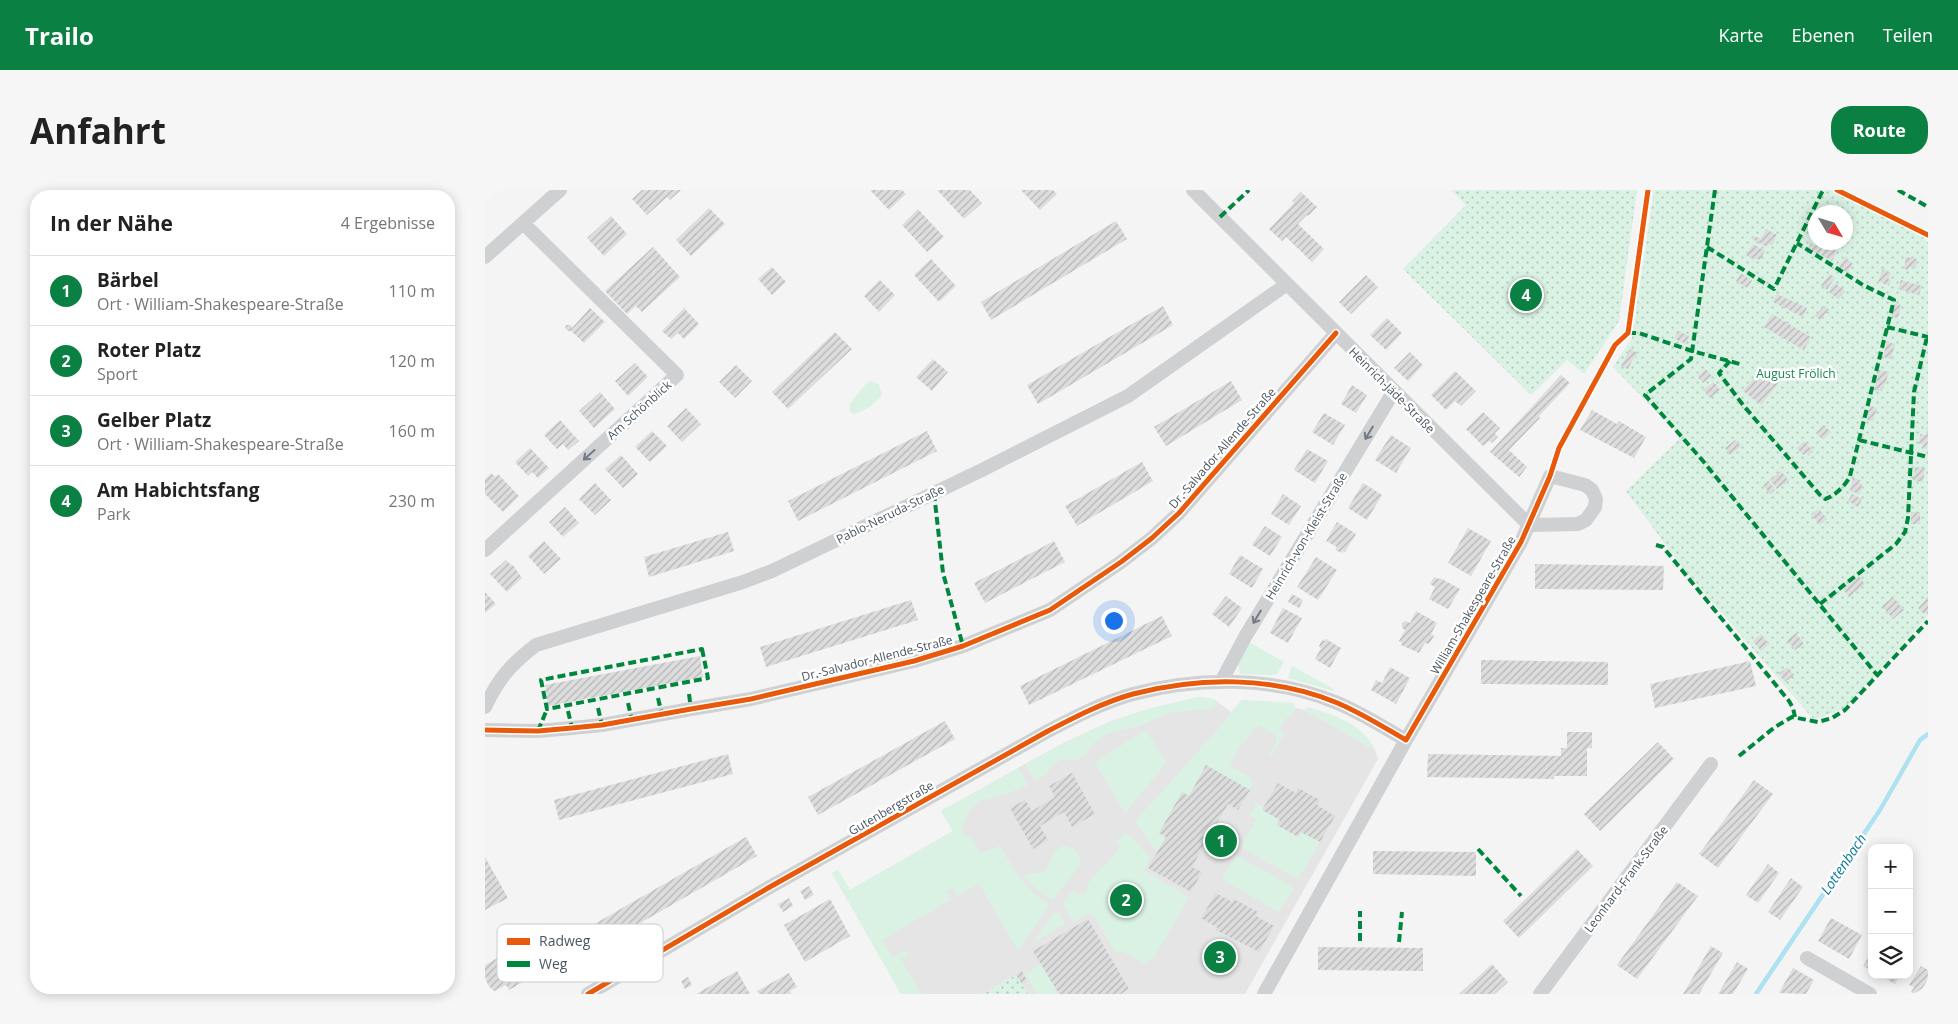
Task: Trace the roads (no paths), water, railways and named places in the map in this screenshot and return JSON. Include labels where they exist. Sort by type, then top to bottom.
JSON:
[{"type":"street","points":[[485,257],[560,190]]},
{"type":"street","name":"Heinrich-Jäde-Straße","points":[[1193,190],[1529,525]]},
{"type":"street","name":"Am Schönblick","points":[[485,550],[677,375],[523,223]]},
{"type":"street","name":"Pablo-Neruda-Straße","points":[[485,707],[494,688],[514,662],[536,645],[743,582],[772,571],[974,474],[1128,396],[1287,284]]},
{"type":"street","name":"Dr.-Salvador-Allende-Straße","points":[[485,730],[538,731],[602,725],[751,699],[914,661],[963,646],[1050,610],[1121,562],[1173,519],[1335,333]]},
{"type":"street","name":"Heinrich-von-Kleist-Straße","points":[[1221,682],[1245,637],[1394,391]]},
{"type":"street","name":"William-Shakespeare-Straße","points":[[1264,994],[1529,525],[1550,476],[1585,486],[1592,490],[1596,499],[1595,508],[1586,520],[1578,524],[1529,525]]},
{"type":"street","name":"Gutenbergstraße","points":[[663,950],[768,888],[1049,731],[1083,714],[1132,695],[1179,685],[1221,682],[1245,682],[1304,691],[1337,703],[1406,740]]},
{"type":"street","name":"Leonhard-Frank-Straße","points":[[1540,994],[1711,764]]},
{"type":"street","points":[[1807,958],[1870,994]]},
{"type":"street","name":"Gutenbergstraße","points":[[588,994],[608,982]]},
{"type":"waterway","name":"Lottenbach","points":[[1756,994],[1880,810],[1920,740],[1928,734]]},
{"type":"place","name":"Am Habichtsfang","points":[[1526,295]]},
{"type":"place","name":"Bärbel","points":[[1221,841]]},
{"type":"place","name":"Roter Platz","points":[[1126,900]]},
{"type":"place","name":"Gelber Platz","points":[[1220,957]]},
{"type":"park label","name":"August Frölich","points":[[1796,373]]}]
